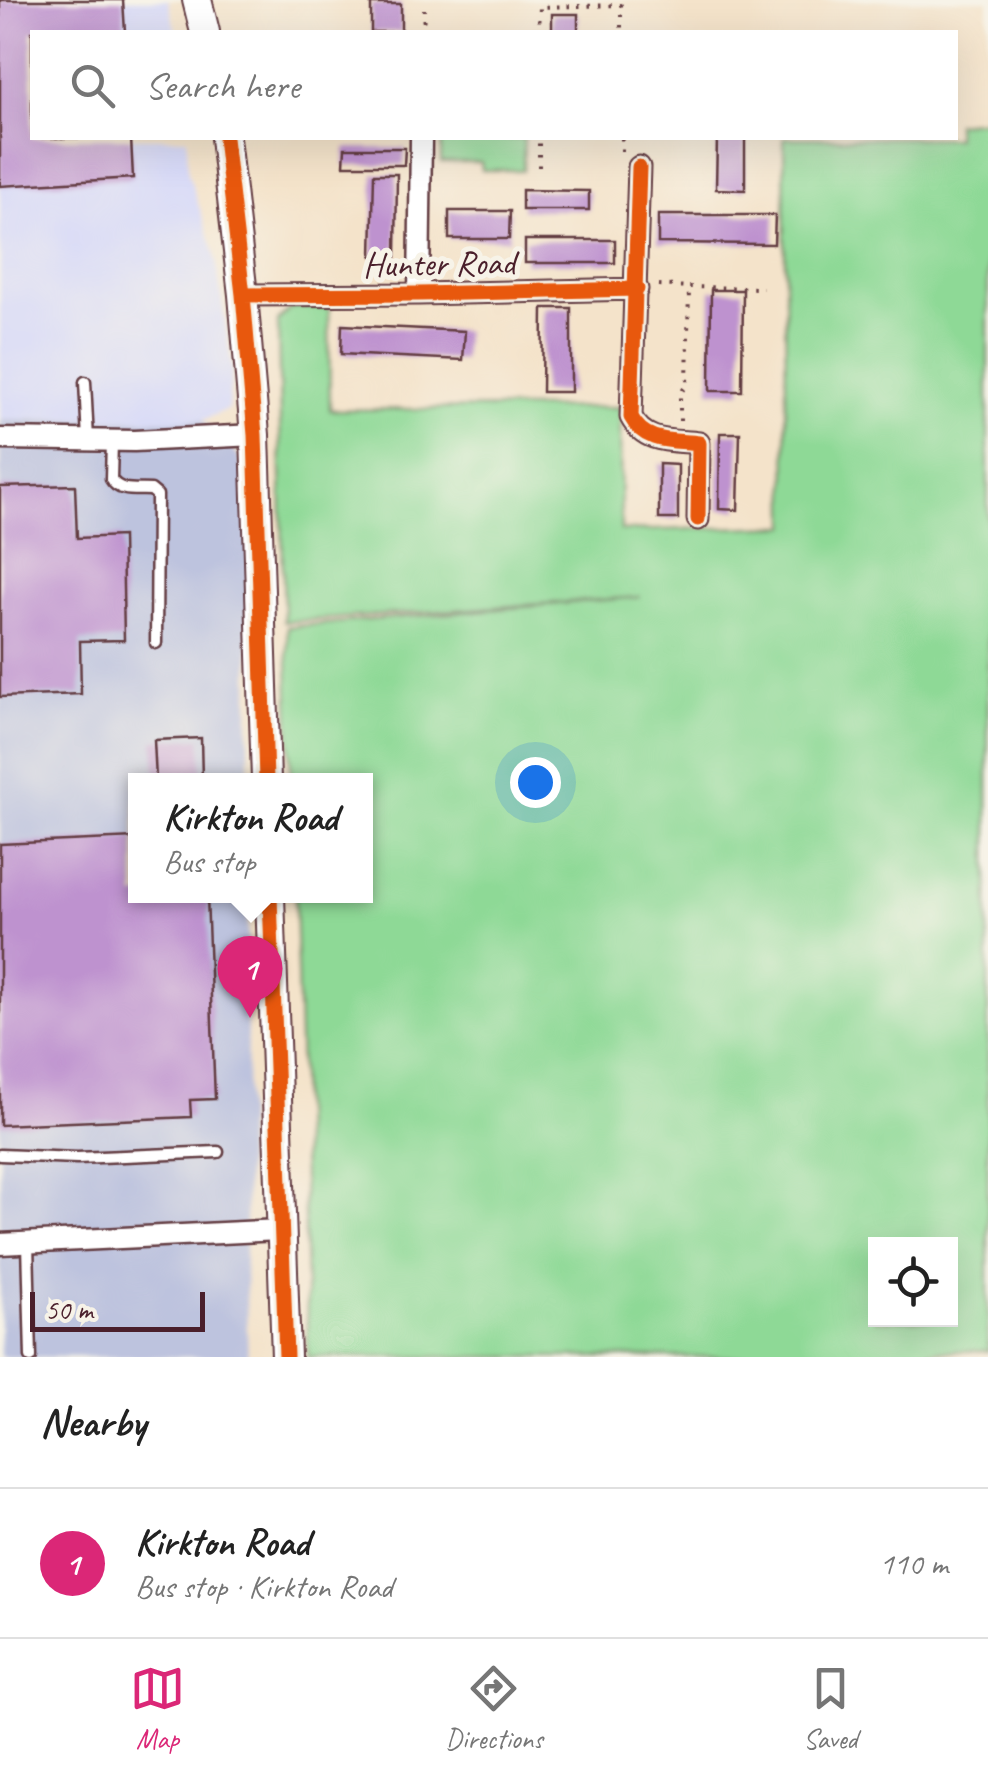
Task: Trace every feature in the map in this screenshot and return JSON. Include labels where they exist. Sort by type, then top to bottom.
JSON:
[{"type":"street","points":[[197,0],[204,30]]},
{"type":"street","points":[[225,140],[256,434],[266,773]]},
{"type":"street","points":[[418,294],[421,140]]},
{"type":"street","points":[[639,167],[631,417],[638,430],[652,438],[698,442],[698,519]]},
{"type":"street","name":"Hunter Road","points":[[243,295],[637,286]]},
{"type":"street","points":[[0,439],[112,441],[256,434]]},
{"type":"street","points":[[270,903],[286,1357]]},
{"type":"street","points":[[0,1244],[280,1230]]},
{"type":"lane","points":[[85,382],[88,440]]},
{"type":"lane","points":[[112,441],[114,484],[120,489],[151,490],[157,495],[156,643]]},
{"type":"lane","points":[[0,1155],[77,1158],[218,1152]]},
{"type":"lane","points":[[28,1243],[31,1357]]},
{"type":"path","points":[[540,30],[540,7],[621,6],[621,30]]},
{"type":"path","points":[[424,9],[424,30]]},
{"type":"path","points":[[539,140],[539,167]]},
{"type":"path","points":[[637,286],[763,288]]},
{"type":"path","points":[[680,440],[680,394],[687,384],[690,287]]},
{"type":"shaded area","points":[[0,0],[168,0],[176,30],[30,30],[30,140],[187,140],[188,174],[215,254],[232,369],[228,409],[203,420],[0,419]]},
{"type":"shaded area","points":[[0,419],[203,420],[238,456],[249,486],[249,773],[128,773],[128,903],[248,903],[248,1357],[0,1357]]},
{"type":"green space","points":[[988,120],[988,1351],[935,1351],[895,1357],[308,1357],[295,903],[373,903],[373,773],[291,773],[287,627],[640,597],[284,622],[278,321],[292,307],[329,308],[330,410],[620,407],[621,531],[787,526],[784,140],[958,140],[958,123]]},
{"type":"green space","points":[[441,140],[524,140],[523,170],[482,170],[481,162],[441,162]]},
{"type":"building","points":[[0,0],[123,0],[125,30],[30,30],[30,140],[131,140],[133,178],[0,186]]},
{"type":"building","points":[[371,4],[401,4],[401,30],[371,30]]},
{"type":"building","points":[[552,14],[578,14],[578,30],[552,30]]},
{"type":"building","points":[[717,140],[745,140],[745,190],[716,189]]},
{"type":"building","points":[[345,148],[405,148],[404,165],[344,165]]},
{"type":"building","points":[[374,174],[397,174],[396,257],[372,256]]},
{"type":"building","points":[[522,190],[589,191],[589,210],[522,210]]},
{"type":"building","points":[[449,211],[510,211],[509,239],[449,239]]},
{"type":"building","points":[[658,215],[775,215],[774,244],[658,243]]},
{"type":"building","points":[[525,240],[615,240],[615,263],[525,263]]},
{"type":"building","points":[[711,290],[743,290],[742,391],[710,391]]},
{"type":"building","points":[[543,308],[571,308],[571,392],[542,392]]},
{"type":"building","points":[[342,325],[465,331],[463,360],[341,354]]},
{"type":"building","points":[[720,433],[740,433],[738,510],[719,509]]},
{"type":"building","points":[[659,464],[678,465],[678,519],[659,519]]},
{"type":"building","points":[[75,485],[77,538],[122,536],[124,640],[80,641],[81,694],[0,697],[0,487]]},
{"type":"building","points":[[201,738],[202,773],[156,773],[154,740]]},
{"type":"building","points":[[128,838],[128,903],[207,903],[215,1099],[190,1100],[191,1117],[0,1125],[0,844]]},
{"type":"cycle path","points":[[225,140],[255,435],[266,773]]},
{"type":"cycle path","points":[[639,167],[631,417],[652,436],[699,443],[698,519]]},
{"type":"cycle path","points":[[243,295],[637,289]]},
{"type":"cycle path","points":[[270,903],[286,1357]]},
{"type":"place","name":"Kirkton Road","points":[[250,1018]]}]
